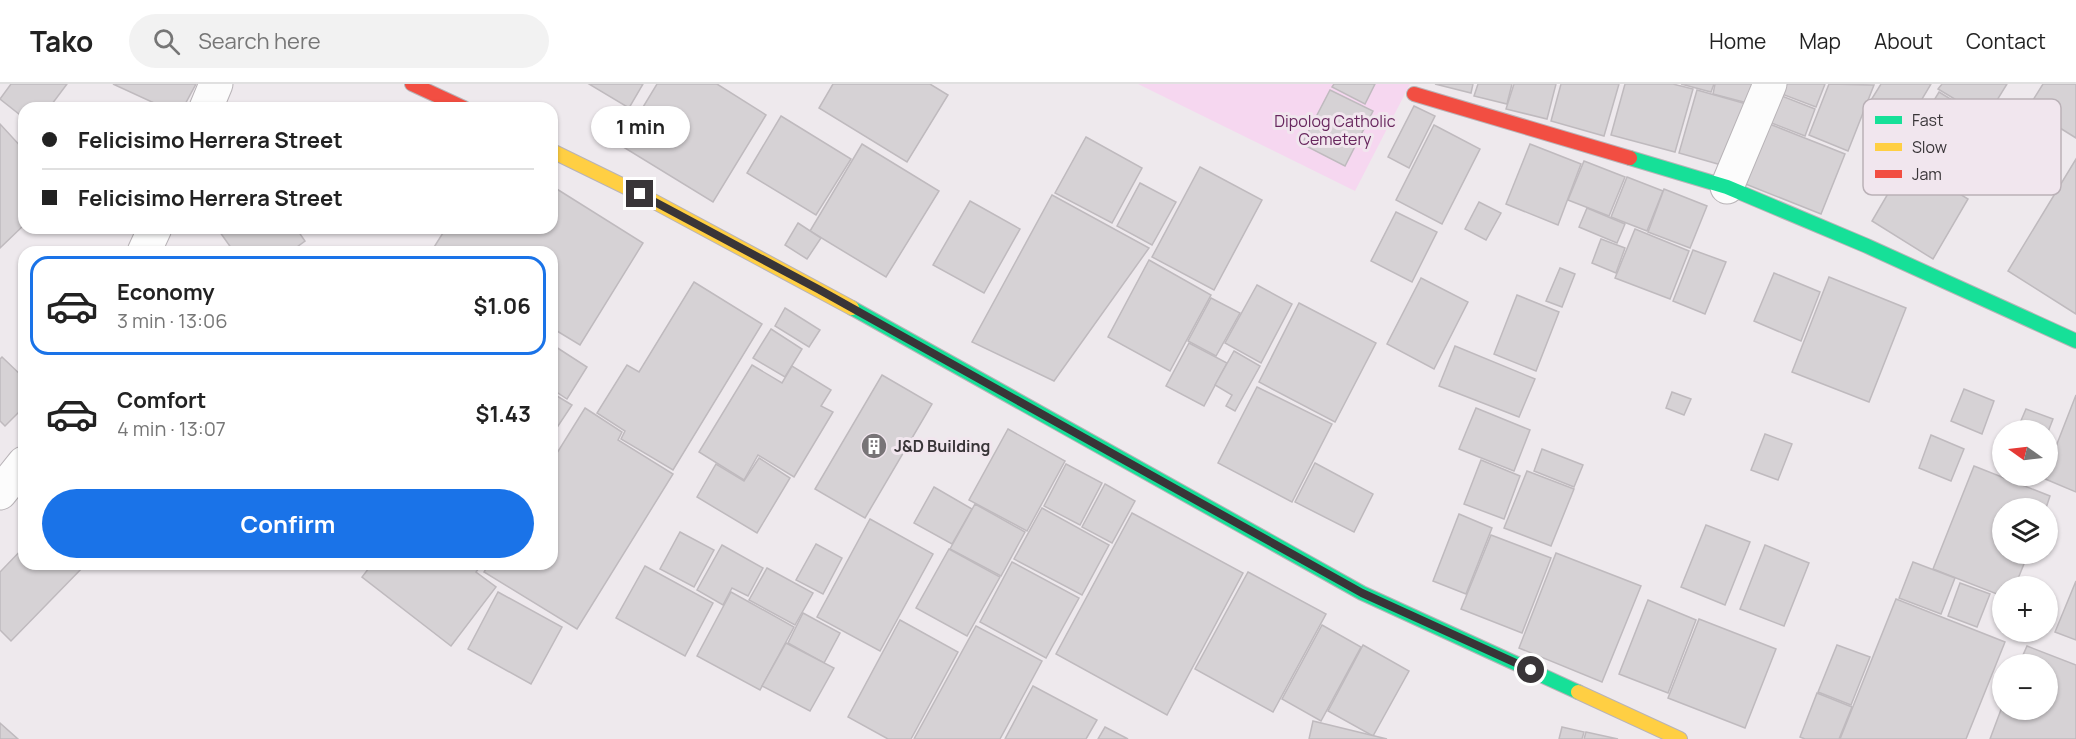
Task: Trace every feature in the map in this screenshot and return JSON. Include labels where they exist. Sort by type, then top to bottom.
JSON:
[{"type":"street","points":[[208,102],[216,84]]},
{"type":"street","points":[[412,84],[451,102]]},
{"type":"street","points":[[1727,187],[1770,84]]},
{"type":"street","points":[[1414,94],[1727,187],[1867,246],[2076,340]]},
{"type":"street","points":[[558,154],[640,194],[818,289],[1362,593],[1680,739]]},
{"type":"street","points":[[0,493],[18,470]]},
{"type":"green space","name":"Dipolog Catholic Cemetery","points":[[1138,84],[1410,84],[1355,191]]},
{"type":"building","points":[[11,84],[67,84],[54,102],[18,102],[18,113],[0,99]]},
{"type":"building","points":[[113,84],[196,84],[186,102],[152,102]]},
{"type":"building","points":[[589,84],[643,84],[629,108]]},
{"type":"building","points":[[657,84],[717,84],[766,115],[713,202],[620,145]]},
{"type":"building","points":[[833,84],[930,84],[948,95],[907,162],[819,108]]},
{"type":"building","points":[[1334,84],[1375,84],[1365,104],[1332,87]]},
{"type":"building","points":[[1435,84],[1473,84],[1471,93]]},
{"type":"building","points":[[1478,84],[1512,84],[1507,104],[1474,96]]},
{"type":"building","points":[[1514,84],[1556,84],[1547,119],[1506,109]]},
{"type":"building","points":[[1561,84],[1619,84],[1604,136],[1551,121]]},
{"type":"building","points":[[1625,84],[1673,84],[1693,89],[1675,152],[1611,135]]},
{"type":"building","points":[[1681,84],[1714,84],[1711,92]]},
{"type":"building","points":[[1715,84],[1760,84],[1755,105],[1713,94]]},
{"type":"building","points":[[1777,84],[1825,84],[1816,107],[1774,91]]},
{"type":"building","points":[[1829,84],[1874,85],[1868,99],[1863,99],[1863,113],[1848,151],[1809,135]]},
{"type":"building","points":[[1881,84],[1931,84],[1922,99],[1872,99]]},
{"type":"building","points":[[1942,84],[2007,84],[1998,99],[1955,99],[1938,89]]},
{"type":"building","points":[[2043,84],[2076,84],[2076,138],[2061,129],[2061,99],[2034,99]]},
{"type":"building","points":[[1330,90],[1373,111],[1345,166],[1302,144]]},
{"type":"building","points":[[1697,90],[1750,105],[1732,168],[1679,153]]},
{"type":"building","points":[[1939,92],[1950,99],[1935,99]]},
{"type":"building","points":[[1774,93],[1815,109],[1805,136],[1764,120]]},
{"type":"building","points":[[1414,106],[1435,116],[1409,168],[1388,157]]},
{"type":"building","points":[[781,116],[851,159],[816,215],[747,173]]},
{"type":"building","points":[[1762,121],[1845,154],[1821,214],[1738,181]]},
{"type":"building","points":[[0,124],[18,144],[18,231],[0,248]]},
{"type":"building","points":[[1434,125],[1480,149],[1442,224],[1396,200]]},
{"type":"building","points":[[1086,137],[1142,168],[1112,223],[1055,193]]},
{"type":"building","points":[[862,144],[939,191],[886,277],[810,231]]},
{"type":"building","points":[[1530,144],[1581,164],[1558,225],[1506,204]]},
{"type":"building","points":[[2076,159],[2076,314],[2008,271],[2054,195],[2061,195],[2061,184]]},
{"type":"building","points":[[1584,161],[1625,177],[1609,216],[1568,200]]},
{"type":"building","points":[[1200,167],[1262,200],[1214,290],[1152,257]]},
{"type":"building","points":[[1627,177],[1663,191],[1647,231],[1611,217]]},
{"type":"building","points":[[1140,183],[1176,202],[1152,245],[1117,226]]},
{"type":"building","points":[[1664,189],[1707,206],[1690,248],[1648,232]]},
{"type":"building","points":[[558,190],[643,243],[580,345],[558,332],[558,246],[435,246],[442,234],[558,234]]},
{"type":"building","points":[[1052,195],[1149,248],[1054,381],[972,342]]},
{"type":"building","points":[[1887,195],[1962,195],[1968,199],[1933,259],[1872,221]]},
{"type":"building","points":[[970,201],[1020,229],[984,293],[933,265]]},
{"type":"building","points":[[1479,202],[1501,213],[1486,240],[1465,229]]},
{"type":"building","points":[[1587,208],[1625,224],[1617,243],[1579,227]]},
{"type":"building","points":[[1396,212],[1437,232],[1412,282],[1371,261]]},
{"type":"building","points":[[798,223],[821,238],[807,259],[785,245]]},
{"type":"building","points":[[1635,229],[1689,251],[1670,299],[1615,278]]},
{"type":"building","points":[[221,234],[300,234],[305,241],[298,246],[230,246]]},
{"type":"building","points":[[1601,239],[1625,248],[1616,273],[1592,263]]},
{"type":"building","points":[[1693,250],[1726,262],[1705,314],[1673,301]]},
{"type":"building","points":[[1149,260],[1211,295],[1170,371],[1108,337]]},
{"type":"building","points":[[1560,268],[1575,274],[1562,307],[1546,301]]},
{"type":"building","points":[[1774,273],[1820,292],[1801,341],[1754,321]]},
{"type":"building","points":[[1829,277],[1906,308],[1869,402],[1792,372]]},
{"type":"building","points":[[1421,278],[1468,302],[1434,369],[1387,344]]},
{"type":"building","points":[[694,282],[762,324],[673,470],[621,439],[625,431],[597,413],[627,365],[639,372]]},
{"type":"building","points":[[1257,285],[1292,304],[1261,363],[1225,343]]},
{"type":"building","points":[[1517,295],[1559,312],[1536,371],[1494,354]]},
{"type":"building","points":[[1211,298],[1240,313],[1216,356],[1188,341]]},
{"type":"building","points":[[1299,303],[1376,343],[1335,422],[1259,382]]},
{"type":"building","points":[[785,308],[820,330],[809,347],[775,326]]},
{"type":"building","points":[[771,329],[802,349],[785,377],[753,358]]},
{"type":"building","points":[[1189,343],[1227,363],[1204,406],[1166,386]]},
{"type":"building","points":[[1455,346],[1535,379],[1519,417],[1439,386]]},
{"type":"building","points":[[558,348],[587,367],[567,399],[558,393]]},
{"type":"building","points":[[1234,351],[1260,366],[1235,411],[1226,406],[1232,395],[1215,385]]},
{"type":"building","points":[[2,357],[18,372],[18,413],[5,426],[0,421],[0,359]]},
{"type":"building","points":[[752,365],[782,383],[792,366],[831,390],[821,406],[833,412],[794,477],[758,455],[744,480],[699,452]]},
{"type":"building","name":"J&D Building","points":[[882,375],[932,404],[865,518],[815,489]]},
{"type":"building","points":[[1257,387],[1332,424],[1292,502],[1218,463]]},
{"type":"building","points":[[1964,389],[1994,401],[1982,434],[1951,421]]},
{"type":"building","points":[[1672,392],[1691,399],[1684,415],[1666,408]]},
{"type":"building","points":[[2076,395],[2076,492],[2058,484],[2058,441]]},
{"type":"building","points":[[558,397],[572,405],[558,426]]},
{"type":"building","points":[[585,408],[622,432],[618,440],[673,474],[577,629],[484,572],[485,570],[558,570],[558,451]]},
{"type":"building","points":[[1476,408],[1530,430],[1514,471],[1459,449]]},
{"type":"building","points":[[2026,409],[2053,419],[2053,420],[2021,420]]},
{"type":"building","points":[[1008,429],[1065,461],[1027,531],[969,500]]},
{"type":"building","points":[[1765,434],[1792,444],[1778,480],[1751,470]]},
{"type":"building","points":[[1931,435],[1964,449],[1951,481],[1919,468]]},
{"type":"building","points":[[1542,449],[1583,465],[1574,487],[1534,471]]},
{"type":"building","points":[[759,458],[790,478],[757,533],[697,497],[716,464],[744,481]]},
{"type":"building","points":[[1481,460],[1520,476],[1504,519],[1464,504]]},
{"type":"building","points":[[1315,463],[1373,494],[1354,532],[1295,502]]},
{"type":"building","points":[[1066,464],[1102,483],[1080,525],[1044,506]]},
{"type":"building","points":[[1974,466],[1992,473],[1992,486],[2025,486],[2050,496],[2049,498],[1992,498],[1992,564],[2024,564],[2019,576],[1992,576],[1992,592],[1933,569]]},
{"type":"building","points":[[1527,471],[1574,489],[1551,546],[1504,528]]},
{"type":"building","points":[[1105,484],[1135,501],[1112,543],[1082,527]]},
{"type":"building","points":[[934,487],[972,509],[952,544],[914,523]]},
{"type":"building","points":[[975,504],[1025,532],[1001,576],[950,549]]},
{"type":"building","points":[[1042,508],[1109,545],[1082,595],[1014,559]]},
{"type":"building","points":[[1132,513],[1243,573],[1167,715],[1056,654]]},
{"type":"building","points":[[1459,514],[1492,528],[1466,594],[1433,581]]},
{"type":"building","points":[[870,519],[933,554],[880,651],[817,617]]},
{"type":"building","points":[[1706,525],[1750,542],[1725,605],[1681,587]]},
{"type":"building","points":[[680,532],[714,550],[694,587],[660,569]]},
{"type":"building","points":[[1491,535],[1551,558],[1522,633],[1461,609]]},
{"type":"building","points":[[816,544],[842,558],[823,594],[796,580]]},
{"type":"building","points":[[722,545],[763,568],[748,596],[732,588],[723,605],[697,590]]},
{"type":"building","points":[[1765,545],[1809,563],[1784,626],[1740,609]]},
{"type":"building","points":[[949,549],[1000,577],[967,636],[916,608]]},
{"type":"building","points":[[18,553],[18,570],[80,570],[11,641],[0,630],[0,572]]},
{"type":"building","points":[[1556,553],[1641,586],[1602,682],[1519,648]]},
{"type":"building","points":[[1012,562],[1079,598],[1046,658],[980,622]]},
{"type":"building","points":[[1913,562],[1955,578],[1941,614],[1899,598]]},
{"type":"building","points":[[645,566],[713,603],[685,656],[616,618]]},
{"type":"building","points":[[767,568],[813,593],[795,625],[749,600]]},
{"type":"building","points":[[367,570],[478,570],[476,572],[496,587],[451,646],[362,577]]},
{"type":"building","points":[[1248,572],[1326,614],[1273,712],[1195,669]]},
{"type":"building","points":[[2076,581],[2076,640],[2058,633],[2058,625]]},
{"type":"building","points":[[1960,583],[1990,594],[1977,627],[1948,616]]},
{"type":"building","points":[[498,592],[562,627],[531,684],[468,649]]},
{"type":"building","points":[[731,592],[794,627],[760,690],[697,656]]},
{"type":"building","points":[[1896,599],[1992,637],[1992,642],[2005,642],[2000,654],[1992,654],[1992,674],[1966,739],[1840,739]]},
{"type":"building","points":[[1648,600],[1696,620],[1668,693],[1619,674]]},
{"type":"building","points":[[803,613],[840,633],[824,663],[788,643]]},
{"type":"building","points":[[1699,619],[1776,649],[1745,728],[1668,698]]},
{"type":"building","points":[[900,620],[958,652],[911,739],[888,739],[848,717]]},
{"type":"building","points":[[1322,625],[1361,647],[1321,721],[1282,699]]},
{"type":"building","points":[[976,626],[1042,661],[1000,739],[914,739]]},
{"type":"building","points":[[786,643],[834,668],[810,711],[762,686]]},
{"type":"building","points":[[1363,645],[1409,671],[1373,736],[1328,711]]},
{"type":"building","points":[[1837,645],[1870,657],[1851,705],[1818,692]]},
{"type":"building","points":[[2027,646],[2048,654],[2023,654]]},
{"type":"building","points":[[2058,658],[2076,665],[2076,739],[1990,739],[1997,720],[2058,720]]},
{"type":"building","points":[[1033,686],[1097,720],[1086,739],[1005,739]]},
{"type":"building","points":[[1817,693],[1852,707],[1839,739],[1800,737]]},
{"type":"building","points":[[1313,721],[1387,739],[1309,739]]},
{"type":"building","points":[[0,723],[18,739],[0,739]]},
{"type":"building","points":[[1105,727],[1128,739],[1098,739]]},
{"type":"building","points":[[1562,727],[1584,732],[1582,739],[1559,739]]},
{"type":"building","points":[[1586,732],[1618,739],[1584,739]]},
{"type":"traffic: fast","points":[[1630,158],[1727,187],[1867,246],[2076,341]]},
{"type":"traffic: fast","points":[[852,308],[1362,593],[1578,692]]},
{"type":"traffic: slow","points":[[558,154],[640,194],[852,308]]},
{"type":"traffic: slow","points":[[1578,692],[1680,739]]},
{"type":"traffic: jam","points":[[412,84],[451,102]]},
{"type":"traffic: jam","points":[[1414,94],[1630,158]]},
{"type":"place","name":"J&D Building","points":[[874,446]]},
{"type":"route","points":[[640,194],[818,289],[1362,593],[1531,670]]}]
